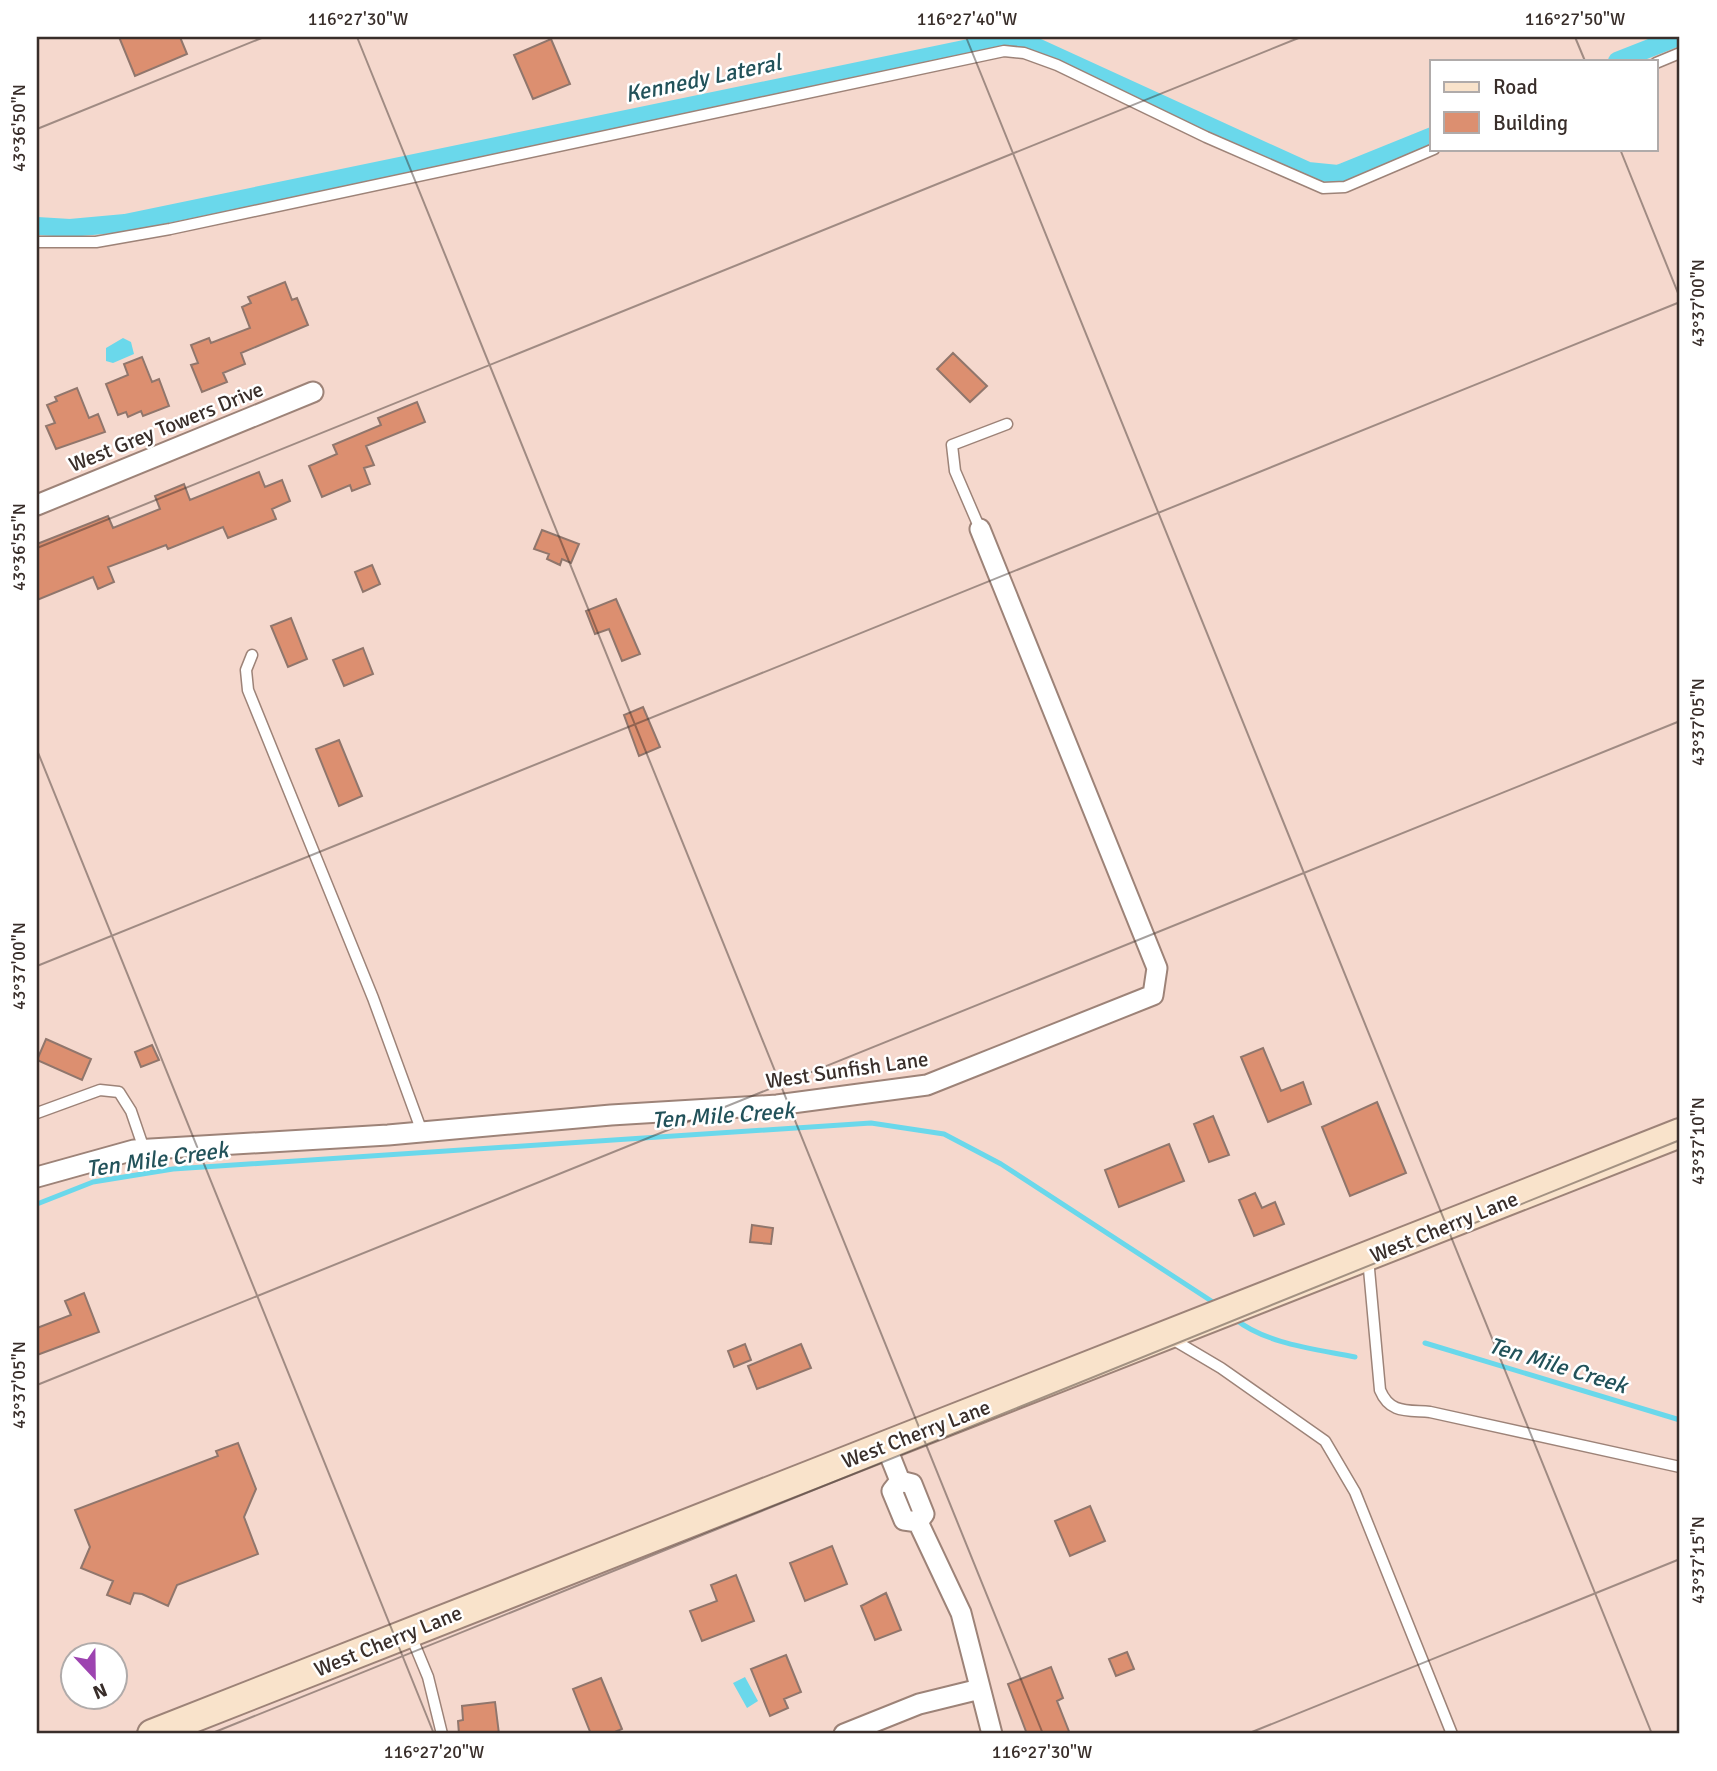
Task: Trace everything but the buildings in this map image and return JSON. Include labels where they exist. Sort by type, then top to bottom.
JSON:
[{"type":"main road","name":"West Cherry Lane","points":[[152,1734],[1181,1332],[1680,1133]]},
{"type":"street","name":"West Grey Towers Drive","points":[[37,505],[313,392]]},
{"type":"street","name":"West Sunfish Lane","points":[[37,1177],[61,1168],[144,1149],[422,1132],[611,1115],[777,1105],[927,1085],[1153,995],[1157,968],[980,529]]},
{"type":"street","points":[[886,1446],[900,1481],[912,1484],[924,1514],[918,1522],[961,1613],[992,1734]]},
{"type":"street","points":[[844,1734],[919,1704],[980,1689]]},
{"type":"lane","points":[[37,242],[96,242],[170,229],[1004,51],[1024,54],[1057,65],[1218,143],[1322,188],[1345,187],[1432,150]]},
{"type":"lane","points":[[1658,62],[1680,52]]},
{"type":"lane","points":[[980,529],[955,471],[952,446],[1007,424]]},
{"type":"lane","points":[[252,654],[246,670],[248,690],[373,998],[422,1132]]},
{"type":"lane","points":[[37,1113],[100,1090],[120,1092],[131,1111],[144,1149]]},
{"type":"lane","points":[[1368,1258],[1380,1390],[1385,1403],[1394,1410],[1430,1412],[1680,1467]]},
{"type":"lane","points":[[1181,1332],[1231,1376],[1325,1441],[1355,1492],[1452,1734]]},
{"type":"lane","points":[[409,1633],[428,1677],[442,1734]]},
{"type":"water","points":[[123,338],[131,342],[134,354],[113,363],[106,361],[106,348]]},
{"type":"water","points":[[745,1677],[758,1701],[747,1708],[733,1683]]},
{"type":"waterway","name":"Kennedy Lateral","points":[[1620,60],[1678,37]]},
{"type":"waterway","name":"Kennedy Lateral","points":[[37,226],[70,228],[125,223],[1017,38],[1308,171],[1338,174],[1430,137]]},
{"type":"waterway","name":"Ten Mile Creek","points":[[37,1204],[93,1182],[173,1169],[871,1123],[944,1134],[1001,1164],[1219,1306]]},
{"type":"waterway","name":"Ten Mile Creek","points":[[1235,1319],[1276,1340],[1355,1357]]},
{"type":"waterway","name":"Ten Mile Creek","points":[[1425,1343],[1680,1420]]}]
